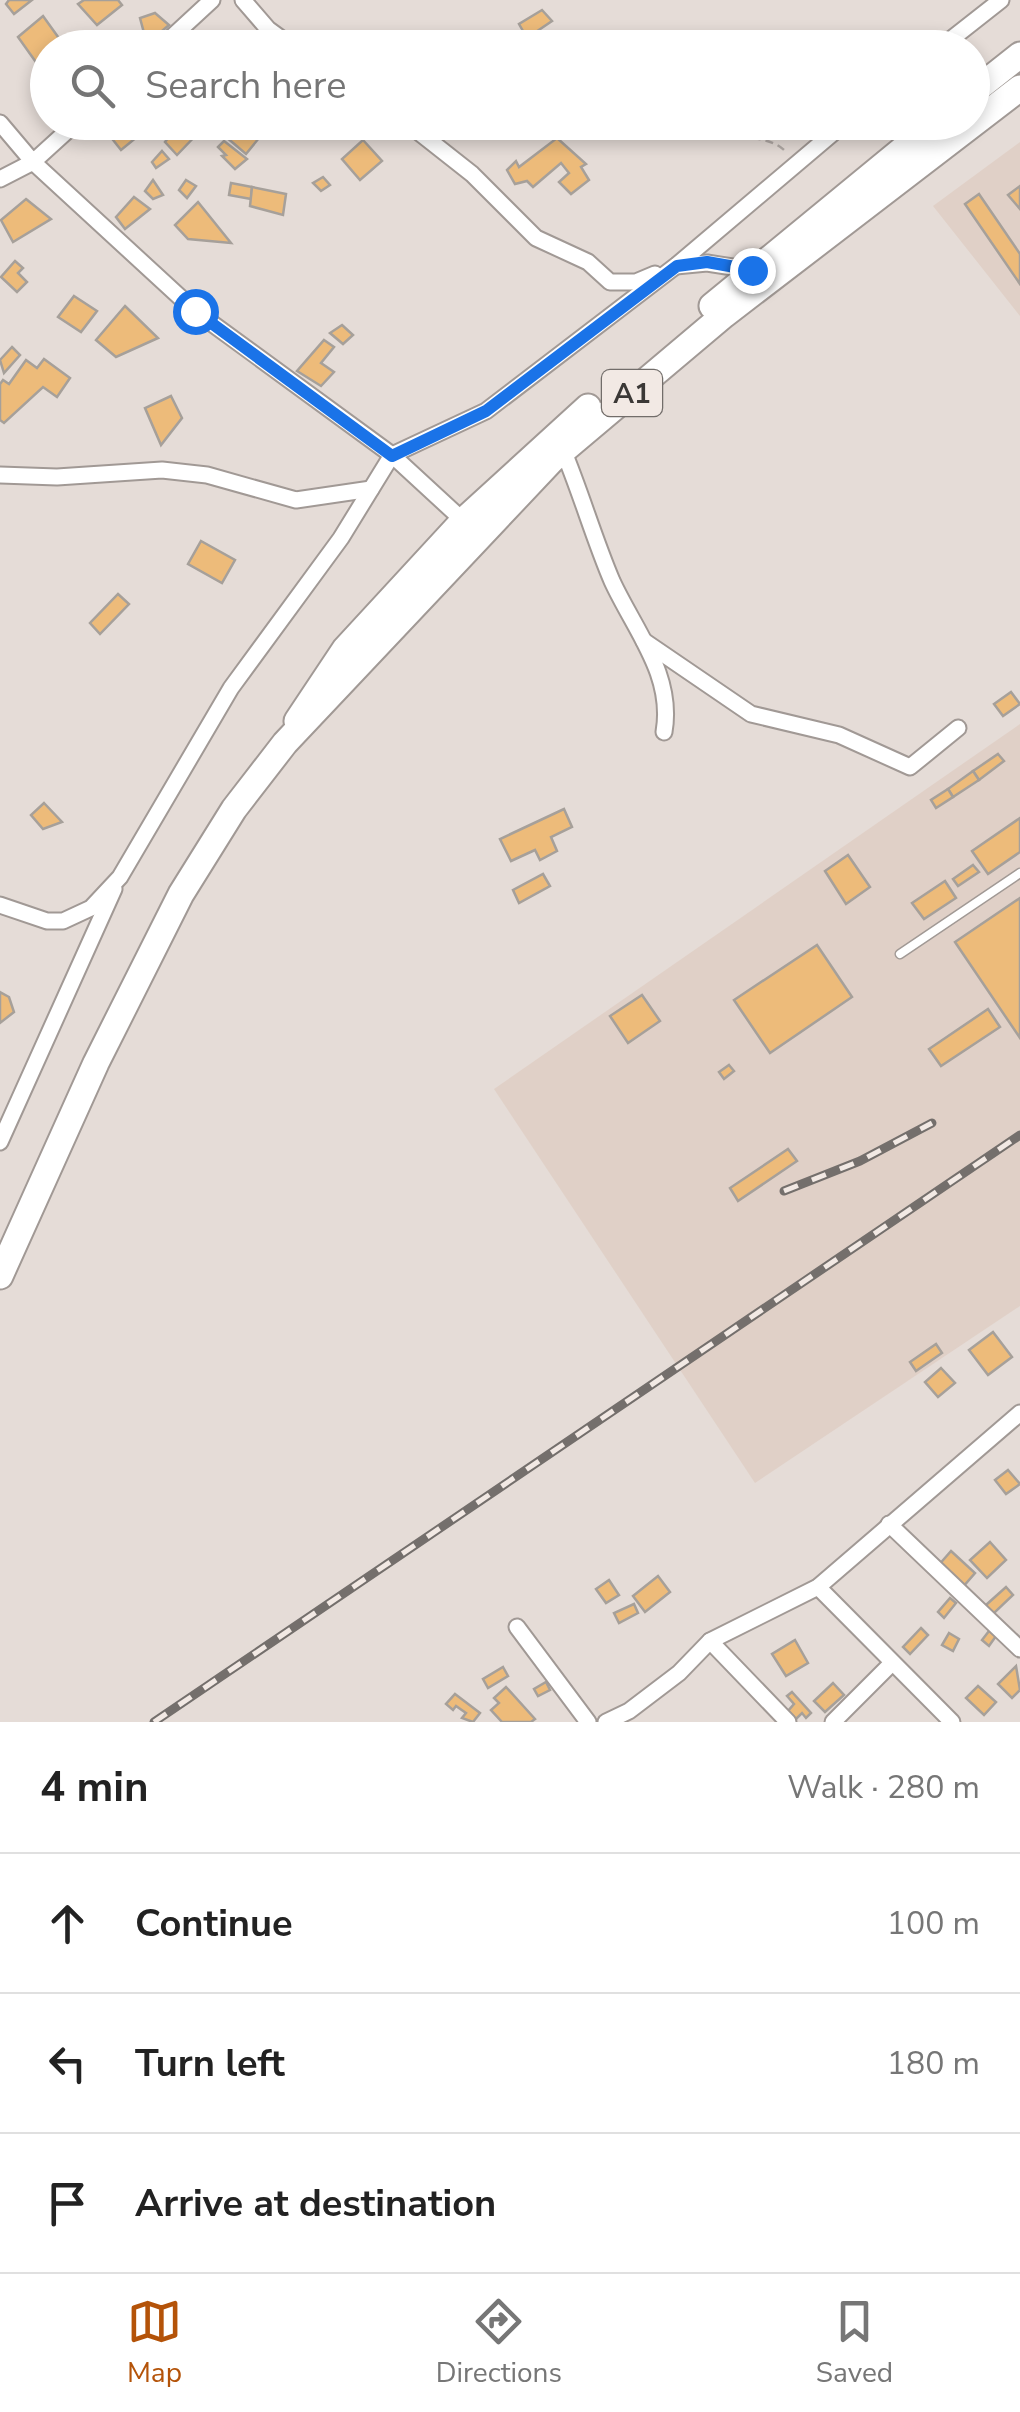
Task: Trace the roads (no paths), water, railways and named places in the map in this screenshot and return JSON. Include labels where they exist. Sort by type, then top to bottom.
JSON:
[{"type":"highway","points":[[990,79],[1020,55]]},
{"type":"highway","name":"A1","points":[[990,111],[1020,88]]},
{"type":"highway","name":"A1","points":[[0,1275],[96,1063],[181,894],[234,809],[285,743],[539,448],[914,140]]},
{"type":"highway","name":"A1","points":[[471,527],[724,315],[952,140]]},
{"type":"street","points":[[180,30],[212,0]]},
{"type":"street","points":[[243,0],[269,30]]},
{"type":"street","points":[[963,30],[1002,0]]},
{"type":"street","points":[[0,122],[34,162],[195,311],[392,456],[471,527]]},
{"type":"street","points":[[0,180],[34,162],[58,140]]},
{"type":"street","points":[[429,140],[472,174],[536,238],[588,262],[610,282],[636,282],[677,266],[707,262],[752,270]]},
{"type":"street","points":[[0,1142],[120,876],[231,688],[392,456],[486,411],[677,266],[826,140]]},
{"type":"street","points":[[563,450],[612,580],[663,682],[667,711],[664,732]]},
{"type":"street","points":[[0,475],[57,477],[162,470],[207,474],[296,500],[372,489]]},
{"type":"street","points":[[644,641],[752,714],[839,736],[894,763],[910,767],[958,728]]},
{"type":"street","points":[[0,905],[25,917],[63,921],[91,908],[120,876]]},
{"type":"street","points":[[606,1722],[634,1717],[710,1641],[818,1587],[1020,1413]]},
{"type":"street","points":[[888,1524],[1020,1649]]},
{"type":"street","points":[[818,1587],[890,1664],[952,1722]]},
{"type":"street","points":[[517,1627],[588,1722]]},
{"type":"street","points":[[710,1641],[788,1722]]},
{"type":"street","points":[[833,1722],[890,1664]]},
{"type":"lane","points":[[900,954],[1020,873]]},
{"type":"railway","points":[[784,1191],[860,1161],[932,1123]]},
{"type":"railway","points":[[154,1722],[1020,1135]]}]
